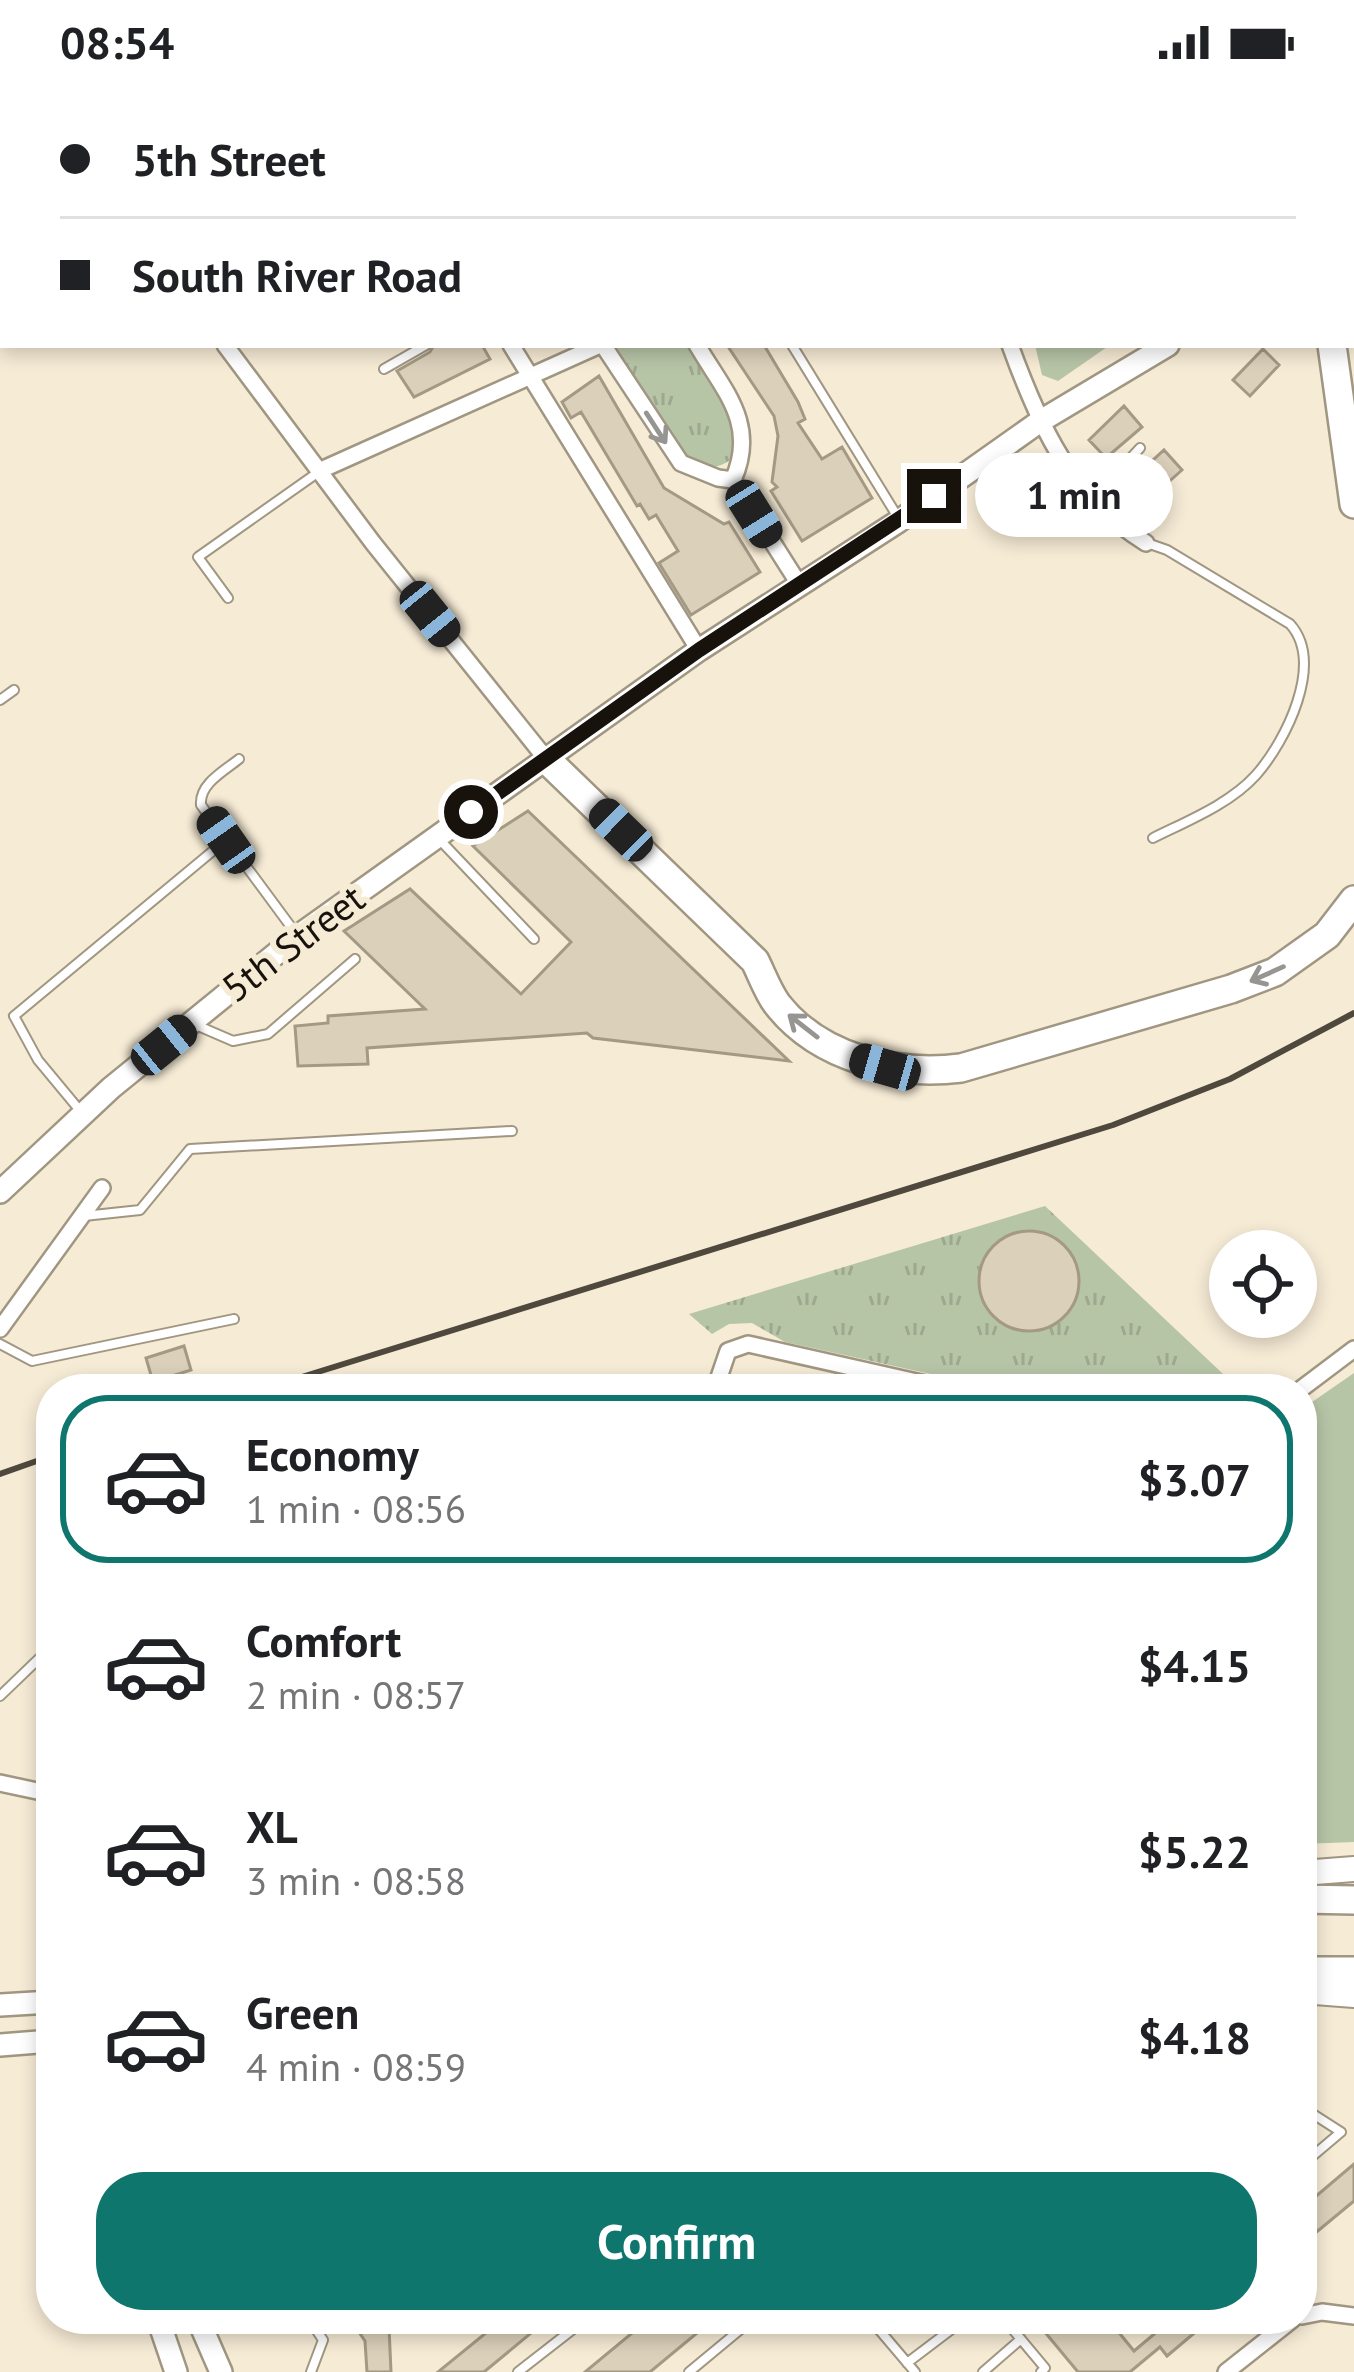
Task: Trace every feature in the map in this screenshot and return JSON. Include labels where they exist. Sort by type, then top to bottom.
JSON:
[{"type":"highway","points":[[1332,348],[1354,503]]},
{"type":"highway","points":[[547,760],[755,961],[775,1002],[810,1034],[835,1049],[885,1067],[937,1071],[992,1060],[1231,989],[1275,972],[1327,935],[1354,900]]},
{"type":"highway","points":[[1317,1899],[1354,1900]]},
{"type":"highway","points":[[1317,1971],[1354,1971]]},
{"type":"main road","name":"5th Street","points":[[0,1192],[190,1023],[298,936],[699,650],[899,521],[1039,422],[1163,348]]},
{"type":"main road","points":[[1317,1872],[1354,1869]]},
{"type":"main road","points":[[1317,1992],[1354,1995]]},
{"type":"main road","points":[[0,2005],[36,2003]]},
{"type":"main road","points":[[0,2045],[36,2042]]},
{"type":"main road","points":[[164,2334],[179,2372],[217,2366],[204,2334]]},
{"type":"street","points":[[227,348],[373,542],[547,760]]},
{"type":"street","points":[[514,348],[699,650]]},
{"type":"street","points":[[321,470],[595,348]]},
{"type":"street","points":[[604,348],[681,463],[733,480]]},
{"type":"street","points":[[699,348],[742,424],[743,444],[733,480],[799,584]]},
{"type":"street","points":[[1011,348],[1055,454],[1092,500],[1121,528],[1146,543]]},
{"type":"street","points":[[0,1329],[102,1188]]},
{"type":"street","points":[[720,1374],[728,1352],[748,1343],[883,1374]]},
{"type":"street","points":[[1317,1377],[1354,1349]]},
{"type":"street","points":[[0,1783],[36,1791]]},
{"type":"street","points":[[1317,2313],[1353,2313]]},
{"type":"street","points":[[1226,2372],[1274,2334]]},
{"type":"lane","points":[[383,369],[421,348]]},
{"type":"lane","points":[[794,348],[899,521]]},
{"type":"lane","points":[[1092,500],[1140,448]]},
{"type":"lane","points":[[228,598],[198,557],[321,470]]},
{"type":"lane","points":[[1146,543],[1167,550],[1290,624],[1302,637],[1307,659],[1302,692],[1256,775],[1214,808],[1153,838]]},
{"type":"lane","points":[[0,700],[14,690]]},
{"type":"lane","points":[[238,759],[200,795],[201,805],[298,936]]},
{"type":"lane","points":[[437,837],[534,939]]},
{"type":"lane","points":[[83,1115],[38,1060],[14,1016],[226,840]]},
{"type":"lane","points":[[190,1023],[232,1041],[268,1034],[355,959]]},
{"type":"lane","points":[[83,1217],[140,1210],[190,1149],[512,1131]]},
{"type":"lane","points":[[0,1344],[32,1361],[234,1319]]},
{"type":"lane","points":[[0,1696],[36,1661]]},
{"type":"lane","points":[[1317,2117],[1341,2132],[1317,2152]]},
{"type":"lane","points":[[311,2372],[322,2340],[318,2334]]},
{"type":"lane","points":[[518,2372],[567,2334]]},
{"type":"lane","points":[[689,2372],[734,2334]]},
{"type":"lane","points":[[882,2334],[915,2372]]},
{"type":"lane","points":[[907,2363],[945,2334]]},
{"type":"lane","points":[[1017,2334],[1045,2368],[1041,2372]]},
{"type":"lane","points":[[983,2372],[1021,2339]]},
{"type":"green space","points":[[616,348],[692,348],[721,395],[737,434],[736,450],[727,462],[707,468],[683,458]]},
{"type":"green space","points":[[1036,348],[1106,348],[1058,381],[1042,375]]},
{"type":"green space","points":[[1045,1206],[1223,1374],[931,1374],[785,1342],[752,1323],[729,1324],[712,1334],[689,1314]]},
{"type":"green space","points":[[1354,1373],[1354,1842],[1317,1843],[1317,1399]]},
{"type":"building","points":[[432,348],[484,348],[490,359],[414,397],[397,371]]},
{"type":"building","points":[[729,348],[766,348],[798,402],[805,419],[798,423],[822,459],[842,447],[872,498],[802,541],[771,491],[777,487],[772,482],[778,436],[774,416]]},
{"type":"building","points":[[1263,349],[1279,365],[1250,396],[1233,380]]},
{"type":"building","points":[[599,376],[664,488],[724,524],[729,522],[760,572],[691,615],[659,563],[678,551],[656,515],[649,519],[637,506],[581,412],[571,418],[562,402]]},
{"type":"building","points":[[1124,406],[1142,427],[1106,458],[1089,440]]},
{"type":"building","points":[[1164,450],[1182,470],[1146,502],[1128,483]]},
{"type":"building","points":[[528,811],[789,1061],[593,1038],[587,1033],[367,1048],[368,1064],[298,1066],[295,1026],[328,1023],[328,1016],[425,1009],[344,931],[410,889],[521,994],[571,942],[473,846]]},
{"type":"building","points":[[1029,1231],[1048,1235],[1064,1246],[1075,1262],[1079,1281],[1075,1300],[1064,1316],[1048,1327],[1029,1331],[1010,1327],[994,1316],[983,1300],[979,1281],[983,1262],[994,1246],[1010,1235]]},
{"type":"building","points":[[184,1346],[191,1370],[151,1374],[146,1358]]},
{"type":"building","points":[[1354,2164],[1354,2201],[1317,2232],[1317,2195]]},
{"type":"building","points":[[360,2334],[389,2334],[391,2372],[367,2372]]},
{"type":"building","points":[[485,2334],[530,2334],[484,2372],[438,2372]]},
{"type":"building","points":[[631,2334],[696,2334],[650,2372],[585,2372]]},
{"type":"building","points":[[1046,2334],[1120,2334],[1134,2351],[1154,2334],[1193,2334],[1167,2356],[1160,2347],[1130,2372],[1078,2372]]},
{"type":"railway","points":[[311,1374],[1113,1125],[1230,1079],[1354,1013]]},
{"type":"railway","points":[[0,1474],[36,1461]]},
{"type":"route","points":[[471,812],[699,650],[934,496]]}]
